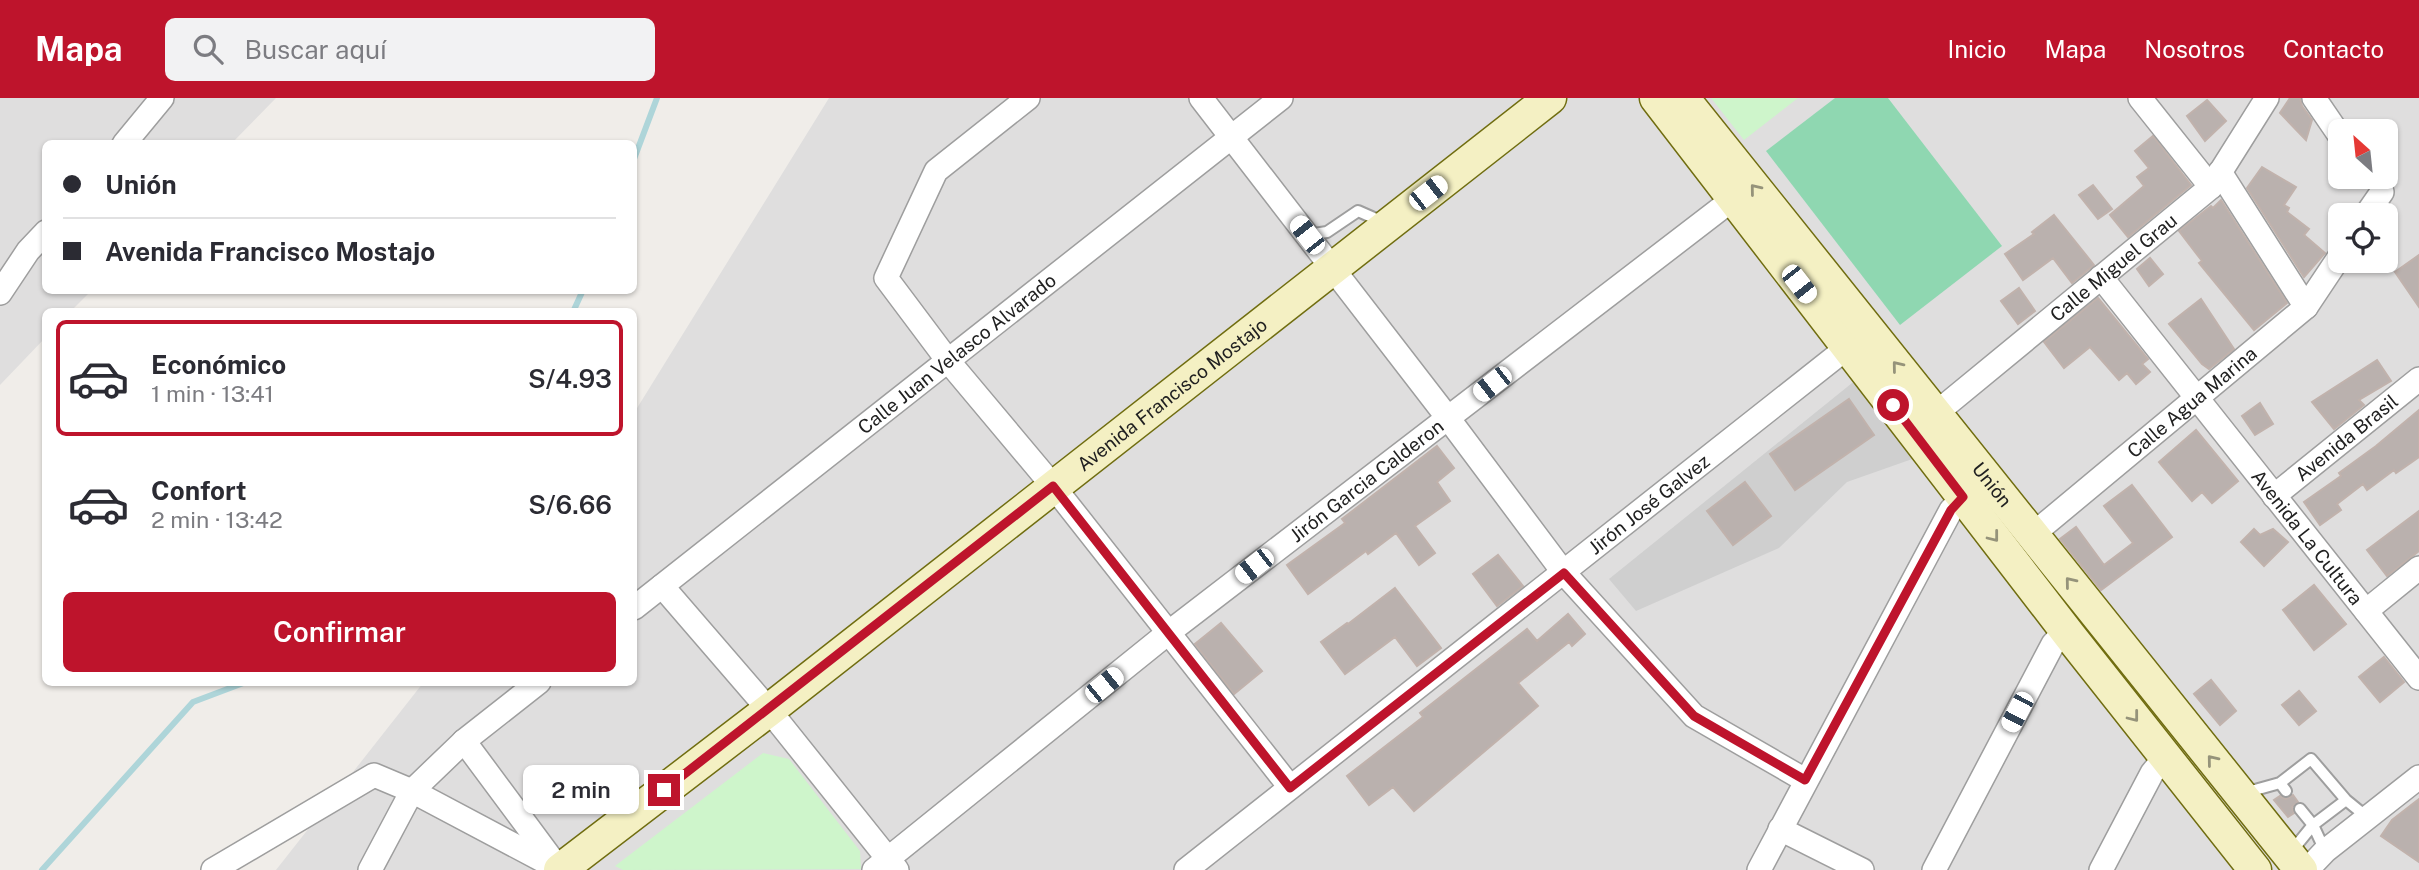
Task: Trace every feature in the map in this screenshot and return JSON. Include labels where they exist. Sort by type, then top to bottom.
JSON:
[{"type":"street","points":[[127,140],[162,98]]},
{"type":"street","points":[[1028,98],[936,171],[886,278],[949,362],[1053,486],[1290,788]]},
{"type":"street","points":[[1201,98],[1564,573],[1694,716],[1805,780]]},
{"type":"street","name":"Calle Juan Velasco Alvarado","points":[[637,606],[1281,98]]},
{"type":"street","name":"Avenida Francisco Mostajo","points":[[561,870],[1550,98]]},
{"type":"street","name":"Unión","points":[[1656,98],[2066,630],[2255,870]]},
{"type":"street","name":"Unión","points":[[1683,98],[2240,794],[2306,861]]},
{"type":"street","points":[[2140,98],[2215,179],[2306,307]]},
{"type":"street","name":"Calle Miguel Grau","points":[[1935,414],[2215,179],[2267,98]]},
{"type":"street","points":[[2314,98],[2328,119]]},
{"type":"street","points":[[2374,203],[2382,192]]},
{"type":"street","name":"Jirón Garcia Calderon","points":[[887,867],[1168,633],[1733,199]]},
{"type":"street","points":[[1,291],[42,236]]},
{"type":"street","name":"Calle Agua Marina","points":[[2032,535],[2306,307],[2329,273]]},
{"type":"street","name":"Avenida La Cultura","points":[[2101,277],[2419,678]]},
{"type":"street","name":"Jirón José Galvez","points":[[1186,870],[1848,347]]},
{"type":"street","name":"Avenida Brasil","points":[[2274,496],[2419,379]]},
{"type":"street","points":[[1759,870],[1951,510],[1963,497]]},
{"type":"street","points":[[2366,611],[2419,568]]},
{"type":"street","points":[[662,586],[769,710],[887,867]]},
{"type":"street","points":[[1934,870],[2053,644],[2066,630]]},
{"type":"street","points":[[370,870],[412,791],[464,741],[534,686]]},
{"type":"street","points":[[464,741],[561,870]]},
{"type":"street","points":[[2101,870],[2152,773],[2166,756]]},
{"type":"street","points":[[213,870],[374,775],[412,791],[561,870]]},
{"type":"street","points":[[2306,861],[2368,818],[2419,777]]},
{"type":"street","points":[[1780,829],[1862,870]]},
{"type":"lane","points":[[1307,235],[1327,232],[1358,211],[1388,224]]},
{"type":"lane","points":[[2240,794],[2283,787],[2311,759],[2346,800],[2368,818]]},
{"type":"lane","points":[[2306,861],[2313,825],[2346,800]]},
{"type":"lane","points":[[2300,809],[2313,825]]},
{"type":"lane","points":[[2306,861],[2313,825]]},
{"type":"shaded area","points":[[0,98],[276,98],[235,140],[42,140],[42,294],[88,294],[74,308],[42,308],[42,341],[0,385]]},
{"type":"shaded area","points":[[829,98],[2419,98],[2419,870],[276,870],[421,686],[637,686],[637,408]]},
{"type":"shaded area","points":[[1857,379],[1918,457],[1847,482],[1779,548],[1636,611],[1609,579]]},
{"type":"green space","points":[[1711,98],[1798,98],[1744,140]]},
{"type":"green space","points":[[1835,98],[1888,98],[2002,246],[1900,325],[1766,151]]},
{"type":"green space","points":[[763,753],[789,759],[860,851],[861,869],[623,870],[615,866]]},
{"type":"building","points":[[2290,98],[2300,98],[2312,120],[2306,140],[2280,113]]},
{"type":"building","points":[[2207,100],[2226,121],[2205,141],[2187,116]]},
{"type":"building","points":[[2153,136],[2191,185],[2128,237],[2110,215],[2144,186],[2137,177],[2149,168],[2135,151]]},
{"type":"building","points":[[2262,167],[2296,187],[2284,205],[2289,208],[2287,212],[2309,229],[2304,235],[2325,253],[2304,277],[2247,188]]},
{"type":"building","points":[[2093,185],[2112,209],[2098,219],[2079,195]]},
{"type":"building","points":[[2221,200],[2287,303],[2254,330],[2199,263],[2202,261],[2179,231]]},
{"type":"building","points":[[2054,215],[2094,265],[2072,283],[2053,258],[2023,280],[2005,254],[2034,234],[2032,232]]},
{"type":"building","points":[[2419,255],[2419,307],[2396,273]]},
{"type":"building","points":[[2150,258],[2163,274],[2149,286],[2137,269]]},
{"type":"building","points":[[2019,288],[2035,311],[2018,324],[2001,301]]},
{"type":"building","points":[[2098,298],[2148,359],[2142,364],[2150,372],[2136,384],[2127,373],[2119,380],[2090,347],[2064,368],[2044,342]]},
{"type":"building","points":[[2201,299],[2234,349],[2209,369],[2169,324]]},
{"type":"building","points":[[2377,360],[2391,381],[2359,400],[2364,405],[2334,429],[2312,402]]},
{"type":"building","points":[[1849,399],[1874,435],[1795,490],[1770,454]]},
{"type":"building","points":[[2260,403],[2273,424],[2255,435],[2242,416]]},
{"type":"building","points":[[2419,410],[2419,457],[2396,473],[2394,470],[2367,490],[2363,484],[2337,504],[2341,510],[2320,525],[2304,502],[2341,476],[2339,473]]},
{"type":"building","points":[[2196,430],[2238,481],[2212,503],[2202,492],[2192,501],[2159,462]]},
{"type":"building","points":[[1437,446],[1454,468],[1437,482],[1450,501],[1415,526],[1435,553],[1419,565],[1396,533],[1368,554],[1366,551],[1308,594],[1287,565],[1345,523],[1342,519]]},
{"type":"building","points":[[1745,482],[1771,516],[1733,545],[1707,511]]},
{"type":"building","points":[[2132,485],[2172,537],[2101,590],[2060,539],[2076,527],[2104,565],[2133,543],[2104,506]]},
{"type":"building","points":[[2419,511],[2419,551],[2387,576],[2367,550]]},
{"type":"building","points":[[2254,529],[2260,535],[2273,529],[2288,542],[2264,566],[2241,542]]},
{"type":"building","points":[[1498,555],[1523,586],[1497,606],[1473,574]]},
{"type":"building","points":[[2314,585],[2346,624],[2314,650],[2283,610]]},
{"type":"building","points":[[1395,588],[1441,648],[1417,666],[1395,637],[1345,674],[1321,642]]},
{"type":"building","points":[[1568,614],[1585,634],[1572,646],[1569,642],[1518,683],[1538,706],[1414,811],[1393,787],[1369,805],[1347,776],[1423,717],[1420,713],[1527,629],[1537,641]]},
{"type":"building","points":[[1221,623],[1262,671],[1234,694],[1195,644]]},
{"type":"building","points":[[2384,657],[2404,682],[2380,702],[2359,677]]},
{"type":"building","points":[[2211,680],[2236,711],[2220,725],[2194,694]]},
{"type":"building","points":[[2299,691],[2316,711],[2299,725],[2282,705]]},
{"type":"building","points":[[2293,795],[2298,802],[2292,807],[2294,813],[2288,817],[2274,800],[2280,796],[2286,799]]},
{"type":"building","points":[[2419,799],[2419,862],[2381,836],[2392,820]]},
{"type":"waterway","points":[[637,151],[657,98]]},
{"type":"waterway","points":[[575,308],[581,294]]},
{"type":"waterway","points":[[42,870],[193,702],[235,686]]},
{"type":"route","points":[[664,790],[1053,486],[1290,788],[1564,573],[1694,716],[1805,780],[1951,510],[1963,497],[1893,405]]}]
